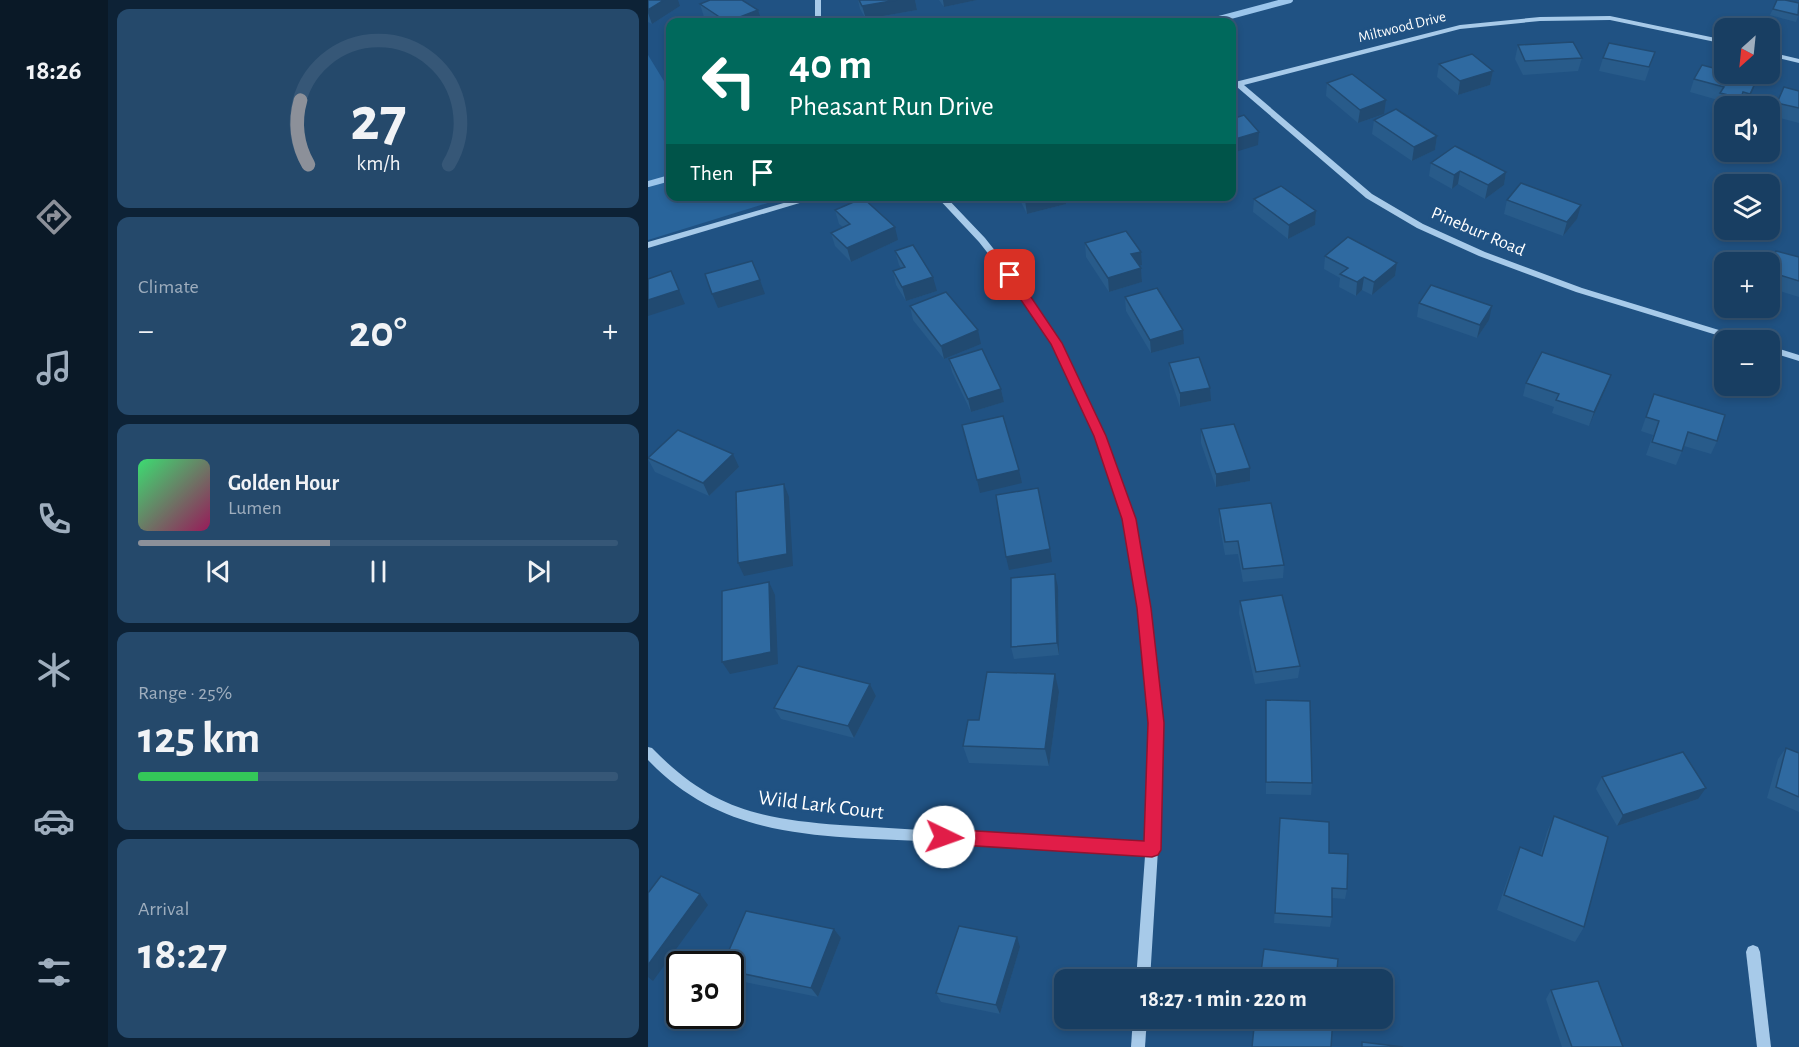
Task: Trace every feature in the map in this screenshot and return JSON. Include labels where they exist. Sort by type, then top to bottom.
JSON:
[{"type":"street","points":[[818,0],[818,18]]},
{"type":"street","name":"Miltwood Drive","points":[[1236,85],[1460,27],[1540,19],[1610,18],[1714,40]]},
{"type":"street","points":[[1780,56],[1799,61]]},
{"type":"street","name":"Pineburr Road","points":[[1236,86],[1369,196],[1420,226],[1482,254],[1579,290],[1714,331]]},
{"type":"street","points":[[648,245],[802,201]]},
{"type":"street","points":[[945,201],[982,240],[1023,292],[1056,343],[1100,436],[1129,519],[1144,608],[1156,723],[1152,850],[1144,969]]},
{"type":"street","points":[[1780,352],[1799,358]]},
{"type":"street","name":"Wild Lark Court","points":[[648,752],[663,769],[694,792],[728,809],[766,821],[828,830],[1152,850]]},
{"type":"street","points":[[1754,952],[1764,1047]]},
{"type":"street","points":[[1138,1047],[1139,1029]]},
{"type":"shaded area","points":[[648,55],[666,84],[666,201],[774,201],[648,240]]},
{"type":"building","points":[[648,0],[664,0],[648,10]]},
{"type":"building","points":[[710,0],[742,0],[758,10],[737,18],[721,18],[700,4]]},
{"type":"building","points":[[859,0],[897,0],[862,6]]},
{"type":"building","points":[[1777,0],[1799,3],[1798,15],[1773,9]]},
{"type":"building","points":[[1573,42],[1582,58],[1525,61],[1518,45]]},
{"type":"building","points":[[1609,43],[1655,52],[1649,67],[1603,58]]},
{"type":"building","points":[[1472,54],[1493,71],[1460,81],[1439,64]]},
{"type":"building","points":[[1702,65],[1714,68],[1714,84],[1755,84],[1750,94],[1743,92],[1742,96],[1733,96],[1720,93],[1724,87],[1694,79]]},
{"type":"building","points":[[1352,74],[1386,100],[1360,110],[1327,83]]},
{"type":"building","points":[[1784,87],[1799,91],[1799,108],[1780,104]]},
{"type":"building","points":[[1396,109],[1437,136],[1414,147],[1374,120]]},
{"type":"building","points":[[1244,115],[1259,132],[1236,139],[1236,118]]},
{"type":"building","points":[[1455,146],[1506,172],[1488,185],[1460,171],[1454,175],[1431,163]]},
{"type":"building","points":[[1521,183],[1581,205],[1567,222],[1507,200]]},
{"type":"building","points":[[1281,186],[1316,211],[1289,225],[1254,199]]},
{"type":"building","points":[[856,201],[866,201],[895,227],[847,248],[831,233],[850,224],[835,210]]},
{"type":"building","points":[[1126,231],[1141,252],[1131,254],[1141,268],[1108,278],[1085,243]]},
{"type":"building","points":[[1348,237],[1397,263],[1374,282],[1364,277],[1357,282],[1340,274],[1348,268],[1325,256]]},
{"type":"building","points":[[913,245],[933,277],[902,287],[893,271],[905,267],[895,251]]},
{"type":"building","points":[[1780,252],[1799,257],[1799,281],[1780,275]]},
{"type":"building","points":[[752,261],[760,280],[712,294],[705,274]]},
{"type":"building","points":[[671,271],[679,290],[648,300],[648,279]]},
{"type":"building","points":[[1431,285],[1492,306],[1480,325],[1419,303]]},
{"type":"building","points":[[1157,288],[1183,330],[1150,340],[1125,297]]},
{"type":"building","points":[[946,292],[978,330],[941,346],[910,306]]},
{"type":"building","points":[[982,349],[1001,389],[968,399],[949,359]]},
{"type":"building","points":[[1542,352],[1611,375],[1594,412],[1556,400],[1559,394],[1526,383]]},
{"type":"building","points":[[1199,357],[1210,388],[1180,393],[1169,363]]},
{"type":"building","points":[[1654,394],[1725,415],[1717,441],[1688,432],[1682,451],[1652,442],[1659,421],[1646,417]]},
{"type":"building","points":[[1003,416],[1019,470],[977,480],[962,425]]},
{"type":"building","points":[[1234,424],[1250,468],[1216,474],[1201,429]]},
{"type":"building","points":[[678,430],[733,454],[703,483],[648,458]]},
{"type":"building","points":[[784,484],[787,554],[738,563],[736,492]]},
{"type":"building","points":[[1038,488],[1050,549],[1006,557],[996,495]]},
{"type":"building","points":[[1271,503],[1284,565],[1243,569],[1238,541],[1225,542],[1219,509]]},
{"type":"building","points":[[1055,574],[1057,643],[1011,647],[1011,578]]},
{"type":"building","points":[[769,582],[771,652],[722,662],[722,591]]},
{"type":"building","points":[[1282,595],[1300,666],[1256,672],[1240,601]]},
{"type":"building","points":[[798,666],[870,684],[848,726],[774,708]]},
{"type":"building","points":[[987,672],[1055,674],[1045,749],[963,746],[968,720],[979,720]]},
{"type":"building","points":[[1266,700],[1310,701],[1312,783],[1266,782]]},
{"type":"building","points":[[1786,748],[1799,753],[1799,797],[1776,787]]},
{"type":"building","points":[[1683,752],[1706,788],[1623,815],[1602,777]]},
{"type":"building","points":[[1554,816],[1608,837],[1584,927],[1504,895],[1520,847],[1542,856]]},
{"type":"building","points":[[1280,818],[1329,822],[1329,853],[1348,854],[1347,889],[1332,888],[1332,917],[1275,913]]},
{"type":"building","points":[[661,876],[700,894],[648,965],[648,893]]},
{"type":"building","points":[[746,911],[834,929],[811,988],[744,974],[744,951],[729,951]]},
{"type":"building","points":[[959,926],[1017,937],[996,1005],[936,993]]},
{"type":"building","points":[[1264,949],[1338,959],[1337,969],[1261,969]]},
{"type":"building","points":[[1598,981],[1623,1047],[1572,1047],[1551,990]]},
{"type":"building","points":[[1254,1029],[1332,1029],[1331,1047],[1252,1047]]},
{"type":"building","points":[[1362,1042],[1403,1047],[1362,1047]]},
{"type":"waterway","points":[[1223,18],[1290,0]]},
{"type":"waterway","points":[[648,184],[666,179]]},
{"type":"route","points":[[944,837],[1152,850],[1156,723],[1144,608],[1129,519],[1100,436],[1056,343],[1010,275]]}]
